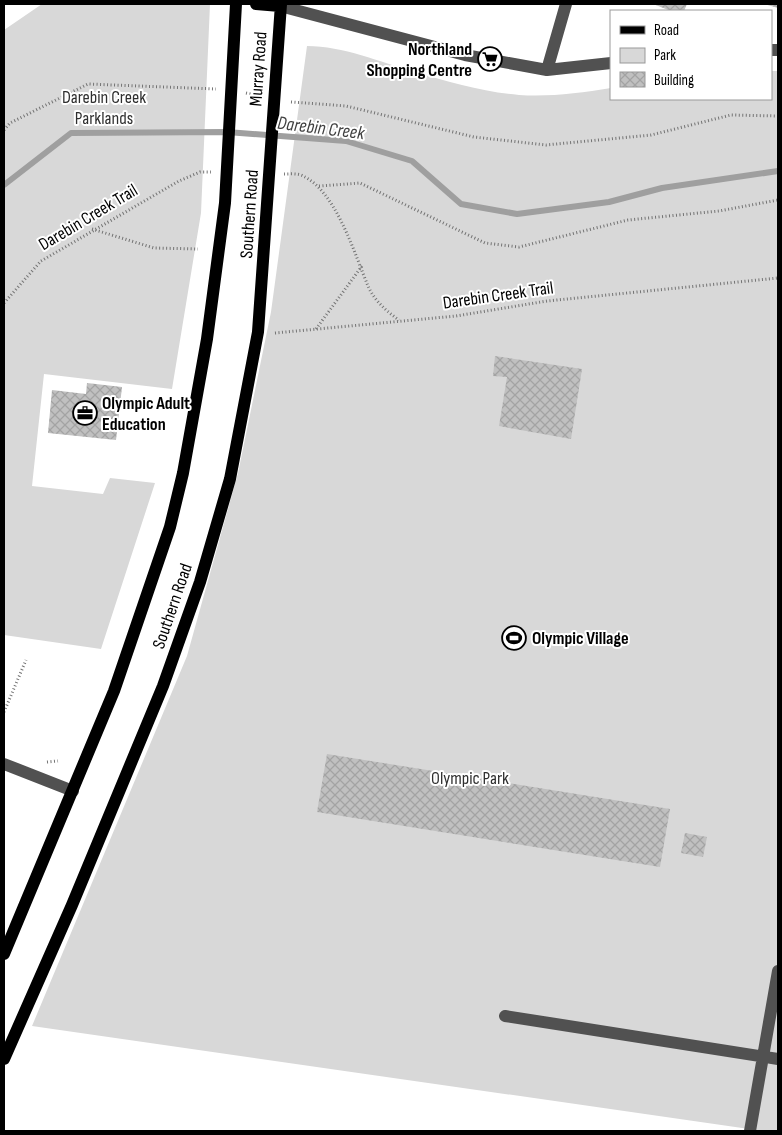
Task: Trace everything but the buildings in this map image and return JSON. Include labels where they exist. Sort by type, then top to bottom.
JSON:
[{"type":"main road","name":"Murray Road","points":[[229,132],[236,4]]},
{"type":"main road","points":[[256,4],[281,5]]},
{"type":"main road","name":"Murray Road","points":[[272,136],[281,5]]},
{"type":"main road","name":"Southern Road","points":[[4,954],[114,691],[170,526],[184,473],[207,339],[225,203],[229,132]]},
{"type":"main road","name":"Southern Road","points":[[4,1059],[72,904],[163,686],[200,582],[230,479],[258,332],[272,136]]},
{"type":"street","points":[[547,70],[566,4]]},
{"type":"street","points":[[281,5],[465,55],[547,70],[610,63]]},
{"type":"street","points":[[4,764],[72,791]]},
{"type":"street","points":[[750,1131],[778,971]]},
{"type":"street","points":[[505,1016],[778,1059]]},
{"type":"path","points":[[4,130],[10,123],[88,84],[225,89]]},
{"type":"path","points":[[244,93],[262,96]]},
{"type":"path","points":[[290,102],[346,106],[474,137],[546,146],[651,135],[731,114],[778,116]]},
{"type":"path","name":"Darebin Creek Trail","points":[[4,303],[41,261],[92,229],[179,181],[200,172]]},
{"type":"path","points":[[302,175],[319,186],[349,236],[369,288],[385,310],[399,320]]},
{"type":"path","points":[[319,186],[360,183],[485,243],[519,248],[628,220],[719,211],[778,200]]},
{"type":"path","points":[[92,229],[154,248],[198,249]]},
{"type":"path","points":[[315,329],[362,266]]},
{"type":"path","name":"Darebin Creek Trail","points":[[258,332],[280,334],[399,320],[456,316],[547,301],[778,278]]},
{"type":"path","points":[[4,712],[26,660]]},
{"type":"green space","name":"Darebin Creek Parklands","points":[[42,4],[210,4],[201,213],[172,389],[44,374],[32,486],[103,494],[110,478],[155,483],[101,649],[4,635],[4,30]]},
{"type":"green space","name":"Olympic Park","points":[[307,46],[361,55],[453,83],[492,92],[542,95],[610,88],[610,100],[772,100],[772,71],[778,71],[778,1131],[763,1131],[32,1026],[187,656],[238,473],[271,312]]},
{"type":"waterway","name":"Darebin Creek","points":[[4,185],[71,133],[227,132],[346,141],[412,161],[461,204],[517,214],[609,202],[662,188],[778,171]]},
{"type":"place","name":"Northland Shopping Centre","points":[[490,59]]},
{"type":"place","name":"Olympic Adult Education","points":[[85,413]]},
{"type":"place","name":"Olympic Village","points":[[514,638]]}]
